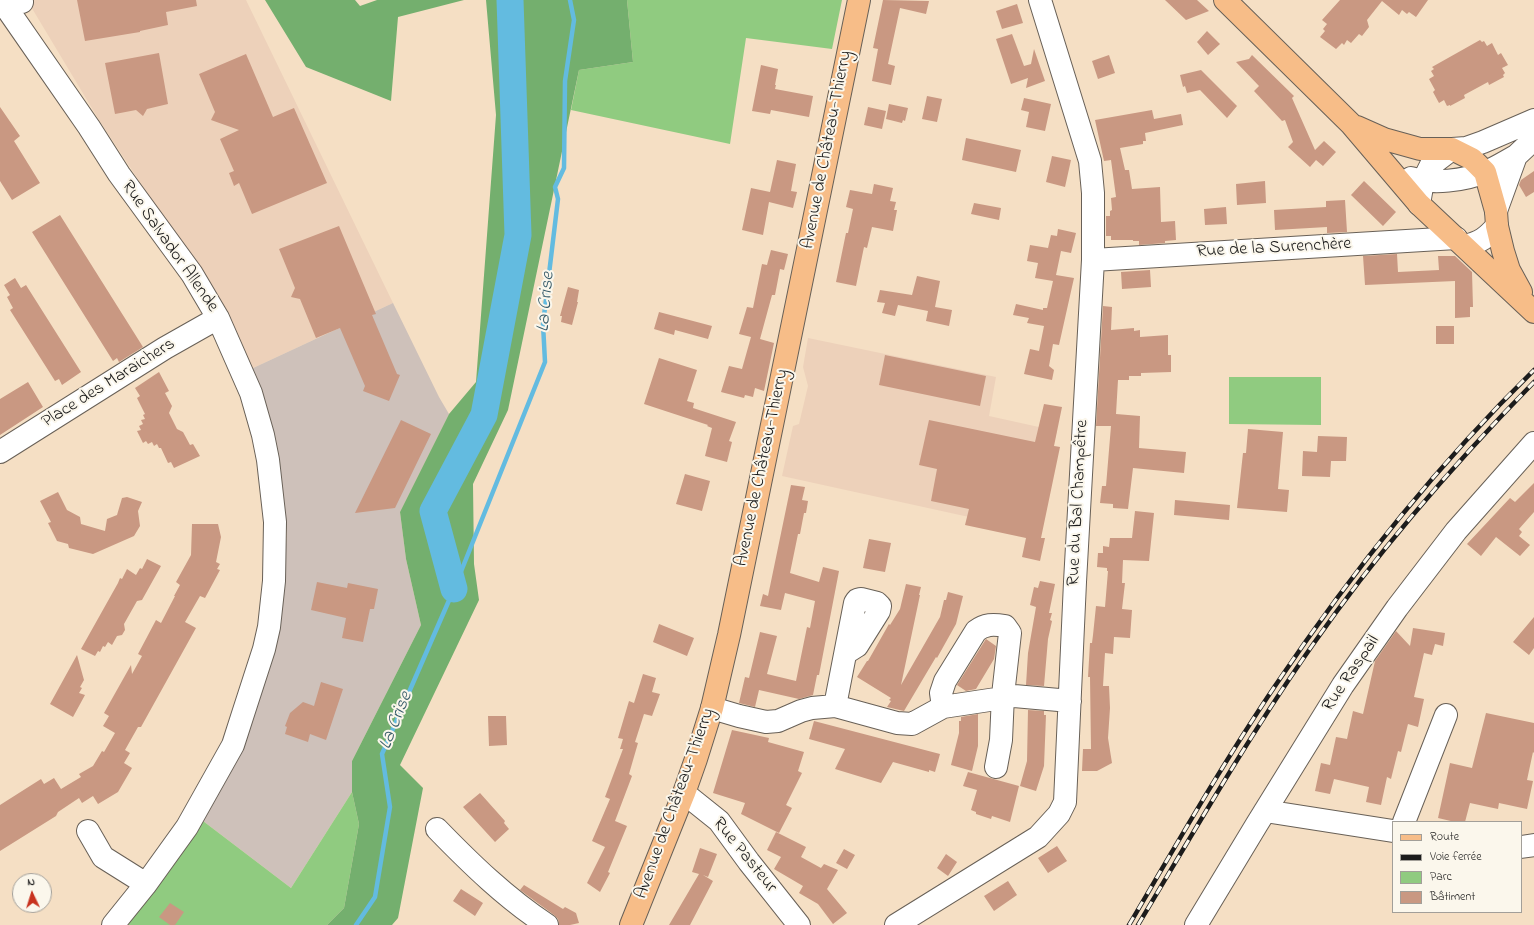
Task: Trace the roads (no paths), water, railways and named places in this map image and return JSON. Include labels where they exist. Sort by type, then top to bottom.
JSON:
[{"type":"main road","name":"Avenue de Château-Thierry","points":[[631,925],[684,793],[712,708],[731,627],[859,0]]},
{"type":"main road","points":[[1225,0],[1351,124],[1419,204],[1531,309]]},
{"type":"main road","points":[[1351,124],[1384,139],[1420,149],[1452,149],[1472,159],[1485,172],[1509,270],[1531,309]]},
{"type":"street","name":"Rue du Bal Champêtre","points":[[896,925],[1038,837],[1058,814],[1065,802],[1093,260],[1093,193],[1090,161],[1040,0]]},
{"type":"street","name":"Rue Salvador Allende","points":[[16,1],[89,127],[119,174],[192,274],[218,318],[251,393],[263,435],[268,460],[275,522],[274,573],[269,627],[264,649],[233,745],[187,827],[146,884],[113,925]]},
{"type":"street","points":[[1419,204],[1423,181],[1431,165],[1452,149],[1466,148],[1483,142],[1534,120]]},
{"type":"street","points":[[1393,173],[1423,181],[1453,180],[1485,172],[1516,156],[1534,139]]},
{"type":"street","points":[[1497,219],[1516,156]]},
{"type":"street","name":"Rue de la Surenchère","points":[[1093,260],[1461,242],[1478,243],[1487,237],[1497,219]]},
{"type":"street","name":"Place des Maraichers","points":[[0,452],[165,348],[218,318]]},
{"type":"street","name":"Rue Raspail","points":[[1196,925],[1343,685],[1397,608],[1456,531],[1534,443]]},
{"type":"street","points":[[943,707],[942,693],[945,681],[976,631],[983,625],[996,624],[1004,626],[1010,633],[1003,696],[1001,740],[996,767]]},
{"type":"street","points":[[835,706],[846,653]]},
{"type":"street","points":[[712,708],[766,722],[778,722],[801,711],[812,708],[835,706],[897,723],[912,724],[943,707],[996,699],[1003,696],[1070,701]]},
{"type":"street","points":[[1404,821],[1446,715]]},
{"type":"street","name":"Rue Pasteur","points":[[684,793],[719,821],[749,862],[799,925]]},
{"type":"street","points":[[1265,811],[1392,831]]},
{"type":"street","points":[[437,829],[478,871],[533,916],[547,925]]},
{"type":"street","points":[[88,831],[103,857],[146,884]]},
{"type":"street","points":[[1522,847],[1534,846]]},
{"type":"waterway","name":"La Crise","points":[[454,589],[433,511],[484,415],[518,235],[510,0]]},
{"type":"waterway","name":"La Crise","points":[[356,925],[375,897],[390,807],[382,754],[454,589],[545,362],[543,324],[558,199],[555,187],[564,168],[565,81],[574,20],[570,0]]},
{"type":"railway","points":[[1129,925],[1200,804],[1237,745],[1275,686],[1334,602],[1429,482],[1498,406],[1534,370]]},
{"type":"railway","points":[[1138,925],[1245,747],[1290,677],[1339,608],[1418,508],[1475,444],[1534,382]]}]
